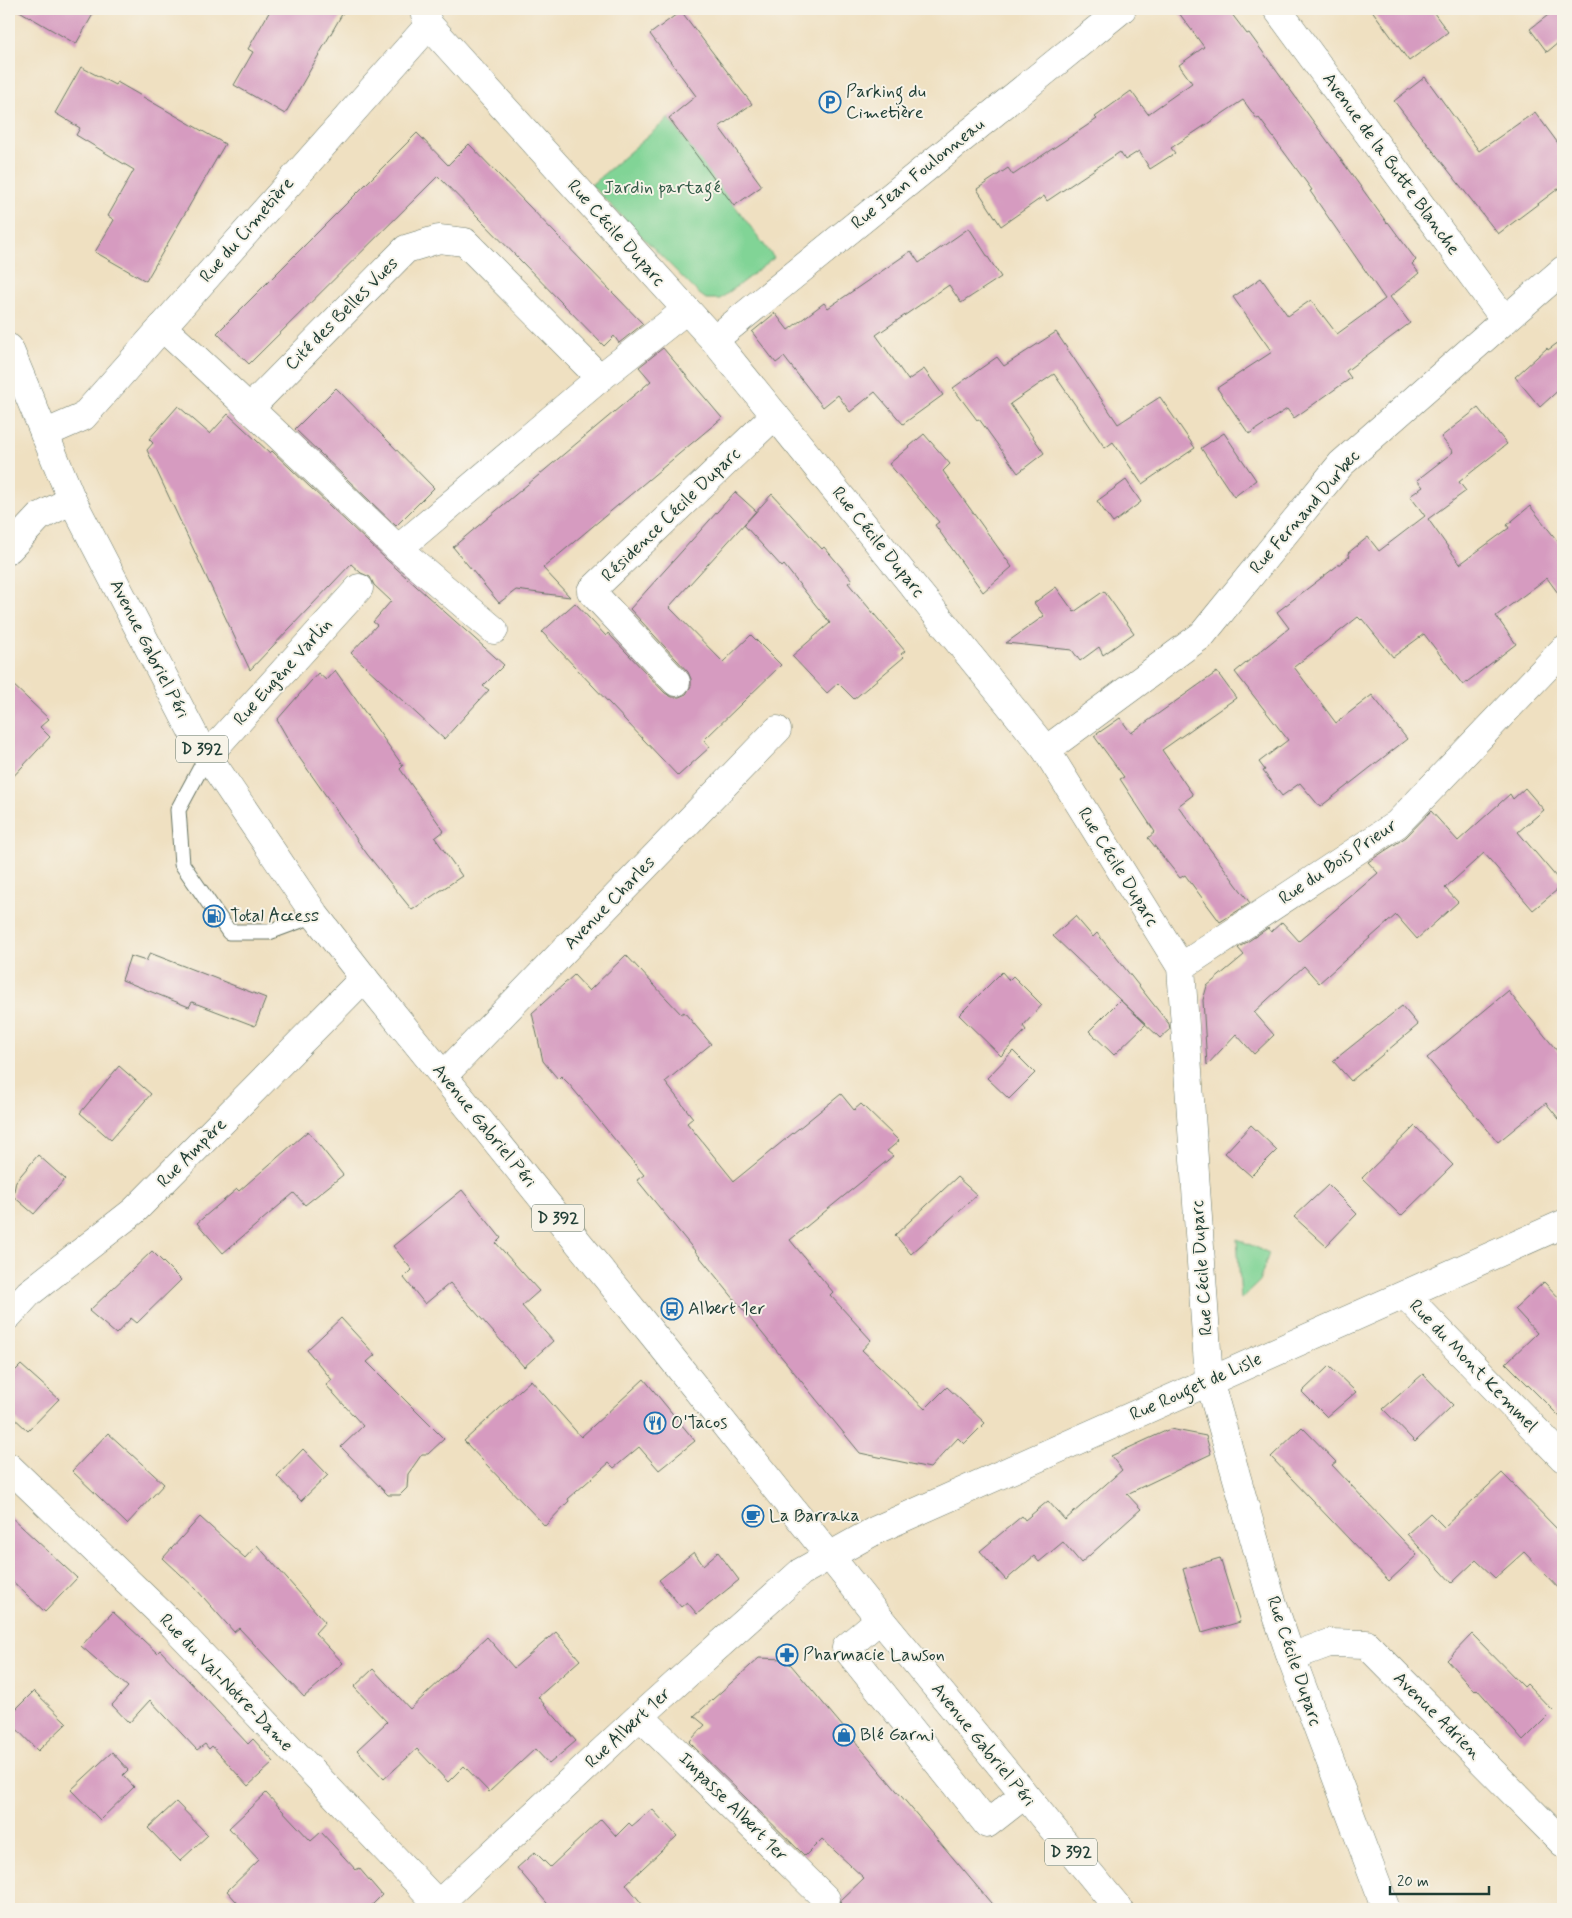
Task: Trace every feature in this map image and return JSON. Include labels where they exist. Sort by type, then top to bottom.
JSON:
[{"type":"street","name":"Rue Jean Foulonneau","points":[[714,340],[1122,9]]},
{"type":"street","name":"Avenue de la Butte Blanche","points":[[1276,9],[1505,320]]},
{"type":"street","name":"Rue Cécile Duparc","points":[[426,17],[714,340],[1046,750],[1181,968],[1210,1380],[1271,1598],[1291,1657],[1386,1909]]},
{"type":"street","name":"Rue du Cimetière","points":[[44,434],[82,417],[162,327],[426,17]]},
{"type":"street","name":"Cité des Belles Vues","points":[[248,409],[406,249],[439,239],[465,242],[600,378]]},
{"type":"street","name":"Rue Fernand Durbec","points":[[1046,750],[1202,635],[1341,464],[1563,270]]},
{"type":"street","points":[[398,549],[600,378],[686,310]]},
{"type":"street","points":[[162,327],[398,549],[494,630]]},
{"type":"street","name":"Avenue Gabriel Péri","points":[[9,348],[72,500],[196,740],[315,915],[831,1556],[880,1620],[1118,1909]]},
{"type":"street","name":"Résidence Cécile Duparc","points":[[676,682],[591,591],[775,416]]},
{"type":"street","points":[[9,549],[39,517],[72,500]]},
{"type":"street","name":"Rue Eugène Varlin","points":[[207,756],[359,588]]},
{"type":"street","name":"Rue du Bois Prieur","points":[[1181,968],[1397,824],[1563,650]]},
{"type":"street","name":"Avenue Charles","points":[[443,1076],[777,730]]},
{"type":"street","name":"Rue Ampère","points":[[9,1315],[29,1293],[134,1211],[364,978]]},
{"type":"street","name":"Rue Rouget de Lisle","points":[[831,1556],[876,1530],[1563,1224]]},
{"type":"street","name":"Rue du Mont Kemmel","points":[[1405,1295],[1563,1458]]},
{"type":"street","name":"Rue du Val-Notre-Dame","points":[[9,1467],[174,1626],[436,1907]]},
{"type":"street","name":"Rue Albert 1er","points":[[436,1907],[640,1716],[801,1572],[831,1556]]},
{"type":"street","points":[[880,1620],[846,1648],[987,1824],[1024,1795]]},
{"type":"street","name":"Avenue Adrien","points":[[1291,1657],[1329,1643],[1366,1644],[1563,1843]]},
{"type":"street","name":"Impasse Albert 1er","points":[[640,1716],[826,1899]]},
{"type":"lane","points":[[207,756],[178,810],[182,864],[229,932],[269,932],[315,915]]},
{"type":"green space","name":"Jardin partagé","points":[[669,118],[774,258],[720,299],[706,299],[698,293],[591,185]]},
{"type":"green space","points":[[1237,1239],[1269,1253],[1259,1282],[1241,1299]]},
{"type":"building","points":[[16,9],[96,9],[76,44]]},
{"type":"building","points":[[271,9],[345,9],[285,114],[234,85],[253,52],[248,49]]},
{"type":"building","points":[[1176,9],[1228,9],[1247,34],[1249,33],[1416,260],[1412,264],[1419,273],[1390,297],[1410,323],[1346,371],[1351,378],[1294,418],[1287,409],[1249,434],[1217,388],[1272,352],[1233,297],[1261,278],[1288,316],[1311,300],[1337,334],[1385,299],[1310,191],[1312,190],[1259,118],[1257,119],[1243,100],[1171,148],[1175,153],[1150,169],[1139,151],[1125,160],[1120,152],[1047,201],[1044,196],[1001,226],[977,189],[1008,168],[1013,175],[1097,119],[1095,117],[1131,91],[1148,114],[1192,83],[1179,65],[1204,47]]},
{"type":"building","points":[[1371,9],[1431,9],[1448,32],[1409,61]]},
{"type":"building","points":[[1556,9],[1563,9],[1563,39],[1547,52],[1530,29]]},
{"type":"building","points":[[681,11],[752,104],[719,127],[762,186],[734,206],[669,118],[696,96],[650,34]]},
{"type":"building","points":[[81,67],[115,85],[117,82],[225,144],[146,281],[95,252],[114,220],[108,216],[134,170],[76,135],[80,128],[55,113]]},
{"type":"building","points":[[1425,77],[1479,151],[1535,112],[1563,150],[1563,185],[1498,234],[1394,101]]},
{"type":"building","points":[[417,133],[448,165],[469,144],[643,324],[619,343],[614,336],[604,346],[438,176],[249,364],[217,333]]},
{"type":"building","points":[[969,228],[1001,277],[961,303],[949,285],[876,335],[908,380],[924,369],[943,395],[903,424],[875,392],[850,412],[838,395],[823,407],[784,357],[776,363],[752,332],[775,313],[788,330],[824,303],[828,308],[911,251],[919,263]]},
{"type":"building","points":[[1056,332],[1118,424],[1160,397],[1195,448],[1142,484],[1113,442],[1105,448],[1054,374],[1010,404],[1044,453],[1018,473],[979,419],[977,420],[953,388],[997,357],[1004,366]]},
{"type":"building","points":[[1563,339],[1563,386],[1540,407],[1515,377],[1547,348],[1548,350]]},
{"type":"building","points":[[663,348],[722,418],[543,568],[570,597],[516,590],[499,603],[453,547],[651,381],[639,367]]},
{"type":"building","points":[[336,388],[434,488],[396,526],[295,429]]},
{"type":"building","points":[[178,406],[210,434],[228,414],[270,453],[272,451],[387,560],[504,665],[483,686],[489,690],[444,739],[351,653],[377,625],[373,622],[391,601],[374,585],[370,577],[361,573],[351,564],[250,670],[147,450],[153,443],[149,439]]},
{"type":"building","points":[[1478,408],[1507,444],[1459,482],[1466,491],[1428,519],[1460,564],[1509,528],[1507,525],[1530,506],[1563,548],[1563,600],[1547,578],[1496,616],[1516,644],[1463,685],[1424,634],[1393,657],[1362,619],[1358,617],[1294,667],[1336,723],[1372,695],[1407,739],[1320,807],[1300,783],[1282,796],[1263,771],[1265,770],[1259,762],[1288,740],[1235,672],[1289,628],[1277,612],[1350,556],[1348,553],[1368,537],[1379,551],[1425,516],[1410,496],[1423,487],[1417,480],[1453,452],[1441,437]]},
{"type":"building","points":[[1224,433],[1256,480],[1234,497],[1201,448]]},
{"type":"building","points":[[924,434],[950,464],[943,471],[1012,567],[983,592],[935,525],[939,522],[889,464]]},
{"type":"building","points":[[1126,480],[1141,502],[1113,523],[1097,501]]},
{"type":"building","points":[[735,492],[756,511],[669,607],[723,662],[751,635],[781,665],[704,740],[710,747],[678,776],[542,632],[575,603],[606,636],[608,633],[665,693],[672,697],[686,694],[691,686],[688,672],[630,609]]},
{"type":"building","points":[[772,494],[822,549],[824,547],[852,580],[848,583],[905,651],[901,654],[904,657],[854,699],[838,683],[827,693],[792,656],[830,623],[784,565],[782,567],[744,525]]},
{"type":"building","points":[[1056,587],[1074,612],[1104,591],[1134,633],[1103,655],[1099,647],[1080,661],[1072,650],[1006,643],[1044,616],[1034,603]]},
{"type":"building","points":[[335,670],[403,766],[400,769],[444,831],[435,838],[462,876],[412,910],[367,854],[296,753],[277,720],[318,673],[326,680]]},
{"type":"building","points":[[1217,672],[1236,698],[1162,750],[1193,795],[1178,806],[1250,903],[1220,922],[1185,875],[1180,878],[1148,838],[1155,832],[1120,779],[1124,777],[1094,736],[1120,718],[1131,733]]},
{"type":"building","points":[[9,681],[49,719],[40,727],[50,737],[9,781]]},
{"type":"building","points":[[1525,788],[1544,810],[1518,832],[1563,885],[1533,910],[1484,853],[1445,888],[1458,902],[1417,939],[1396,915],[1319,983],[1304,966],[1254,1012],[1274,1035],[1254,1054],[1236,1034],[1207,1065],[1203,1000],[1207,986],[1244,955],[1238,948],[1268,928],[1271,932],[1282,922],[1299,941],[1378,873],[1368,862],[1406,837],[1431,811],[1458,841],[1510,794],[1513,799]]},
{"type":"building","points":[[1075,916],[1093,937],[1097,933],[1169,1024],[1170,1029],[1160,1038],[1053,936]]},
{"type":"building","points":[[150,953],[266,998],[255,1026],[192,1002],[189,1007],[122,980],[130,956],[146,961]]},
{"type":"building","points":[[626,955],[681,1014],[684,1012],[711,1044],[665,1082],[693,1118],[687,1123],[734,1181],[841,1094],[854,1110],[861,1104],[899,1141],[887,1151],[893,1156],[790,1240],[833,1292],[830,1295],[871,1340],[862,1350],[925,1409],[947,1387],[985,1423],[964,1444],[958,1438],[930,1468],[860,1453],[637,1180],[644,1175],[569,1084],[561,1076],[558,1079],[543,1061],[532,1013],[574,975],[589,991]]},
{"type":"building","points":[[1002,972],[1009,980],[1013,976],[1042,1005],[1023,1026],[1026,1030],[1001,1056],[959,1015]]},
{"type":"building","points":[[1508,991],[1563,1058],[1563,1124],[1546,1103],[1498,1142],[1427,1058]]},
{"type":"building","points":[[1120,1000],[1146,1024],[1114,1055],[1089,1031]]},
{"type":"building","points":[[1402,1006],[1418,1025],[1351,1081],[1333,1061]]},
{"type":"building","points":[[1013,1051],[1035,1073],[1009,1099],[987,1078]]},
{"type":"building","points":[[119,1066],[151,1094],[111,1140],[80,1113]]},
{"type":"building","points":[[1251,1125],[1277,1150],[1251,1176],[1225,1153]]},
{"type":"building","points":[[1415,1126],[1453,1165],[1401,1216],[1362,1178]]},
{"type":"building","points":[[308,1131],[343,1175],[305,1205],[294,1193],[223,1253],[197,1223],[237,1189],[239,1191]]},
{"type":"building","points":[[38,1155],[65,1179],[34,1214],[13,1196],[16,1181]]},
{"type":"building","points":[[957,1177],[977,1195],[911,1254],[895,1235]]},
{"type":"building","points":[[1328,1185],[1357,1214],[1326,1246],[1294,1217]]},
{"type":"building","points":[[462,1190],[501,1238],[496,1243],[539,1291],[522,1306],[553,1341],[524,1367],[450,1283],[425,1304],[404,1278],[412,1270],[393,1246]]},
{"type":"building","points":[[152,1251],[181,1280],[137,1323],[131,1318],[116,1334],[89,1311]]},
{"type":"building","points":[[1544,1282],[1563,1302],[1563,1420],[1506,1363],[1537,1333],[1515,1309]]},
{"type":"building","points":[[341,1318],[375,1355],[367,1362],[444,1439],[428,1454],[422,1454],[408,1474],[407,1488],[400,1495],[388,1495],[341,1447],[363,1426],[326,1385],[332,1380],[307,1350]]},
{"type":"building","points":[[21,1365],[59,1399],[28,1431],[9,1413],[9,1377]]},
{"type":"building","points":[[1329,1366],[1356,1392],[1327,1417],[1302,1392]]},
{"type":"building","points":[[1423,1374],[1453,1405],[1415,1442],[1383,1409]]},
{"type":"building","points":[[644,1379],[695,1441],[659,1470],[639,1447],[614,1468],[609,1463],[568,1499],[569,1501],[545,1526],[464,1441],[531,1380],[581,1437]]},
{"type":"building","points":[[1302,1427],[1336,1462],[1332,1465],[1417,1555],[1389,1581],[1271,1457]]},
{"type":"building","points":[[1170,1429],[1206,1436],[1211,1454],[1127,1494],[1141,1509],[1081,1563],[1063,1542],[1039,1562],[1034,1556],[1006,1580],[980,1551],[1022,1516],[1025,1520],[1048,1501],[1065,1520],[1122,1470],[1111,1456]]},
{"type":"building","points":[[108,1433],[164,1484],[127,1524],[72,1471]]},
{"type":"building","points":[[303,1449],[328,1475],[301,1501],[277,1476]]},
{"type":"building","points":[[1502,1473],[1563,1535],[1563,1593],[1524,1552],[1495,1578],[1476,1560],[1452,1583],[1407,1534],[1430,1513],[1444,1527]]},
{"type":"building","points":[[9,1515],[77,1578],[45,1612],[9,1578]]},
{"type":"building","points":[[200,1517],[245,1558],[257,1545],[325,1622],[315,1633],[343,1663],[304,1697],[239,1628],[234,1632],[196,1589],[163,1558]]},
{"type":"building","points":[[694,1552],[703,1565],[718,1552],[739,1580],[697,1614],[687,1602],[681,1607],[659,1580]]},
{"type":"building","points":[[1220,1558],[1240,1622],[1202,1633],[1183,1569]]},
{"type":"building","points":[[113,1612],[157,1653],[160,1650],[248,1744],[253,1739],[274,1762],[248,1786],[212,1746],[209,1749],[205,1744],[197,1750],[150,1700],[129,1723],[112,1705],[128,1687],[81,1646]]},
{"type":"building","points":[[556,1632],[580,1660],[538,1697],[576,1741],[549,1764],[535,1749],[489,1792],[464,1766],[448,1782],[417,1749],[384,1779],[357,1750],[387,1722],[354,1687],[373,1669],[410,1709],[487,1637],[514,1668]]},
{"type":"building","points":[[1472,1634],[1524,1687],[1527,1684],[1553,1711],[1523,1741],[1477,1689],[1475,1691],[1447,1660]]},
{"type":"building","points":[[759,1658],[786,1659],[996,1909],[838,1909],[841,1900],[864,1878],[822,1839],[805,1856],[689,1742],[705,1725],[694,1716]]},
{"type":"building","points":[[34,1691],[67,1723],[38,1751],[9,1721],[9,1716]]},
{"type":"building","points":[[112,1752],[128,1770],[123,1775],[134,1787],[100,1820],[71,1790]]},
{"type":"building","points":[[266,1793],[311,1841],[321,1832],[356,1870],[359,1868],[382,1895],[368,1909],[243,1909],[227,1891],[259,1860],[229,1828]]},
{"type":"building","points":[[176,1802],[208,1835],[180,1861],[148,1828]]},
{"type":"building","points":[[652,1809],[677,1836],[626,1884],[646,1909],[552,1909],[517,1868],[535,1852],[550,1867],[601,1819],[616,1836],[629,1823],[632,1826]]},
{"type":"place","name":"Parking du Cimetière","points":[[830,102]]},
{"type":"place","name":"Total Access","points":[[214,916]]},
{"type":"place","name":"Albert 1er","points":[[672,1309]]},
{"type":"place","name":"O'Tacos","points":[[655,1423]]},
{"type":"place","name":"La Barraka","points":[[753,1516]]},
{"type":"place","name":"Pharmacie Lawson","points":[[787,1655]]},
{"type":"place","name":"Blé Garni","points":[[844,1735]]}]
